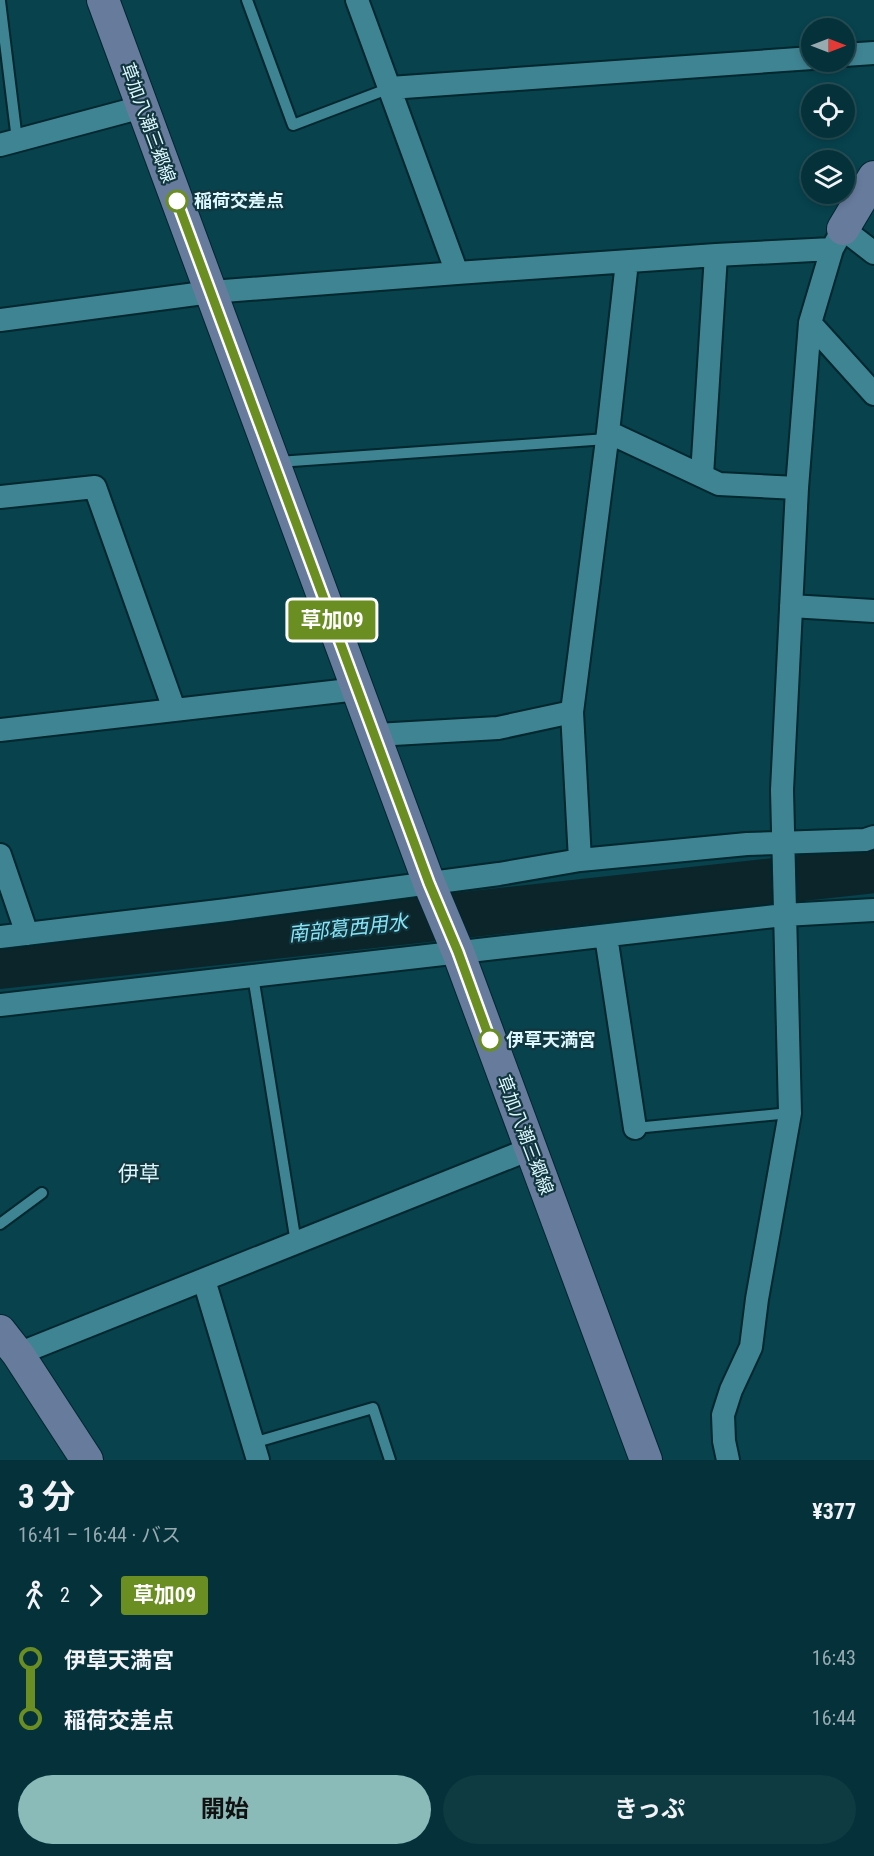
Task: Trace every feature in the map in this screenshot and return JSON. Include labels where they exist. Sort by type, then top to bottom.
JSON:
[{"type":"main road","name":"草加八潮三郷線","points":[[103,0],[646,1460]]},
{"type":"main road","points":[[837,239],[874,177]]},
{"type":"main road","points":[[9,1343],[84,1459]]},
{"type":"street","points":[[357,0],[457,273]]},
{"type":"street","points":[[855,54],[874,53]]},
{"type":"street","points":[[390,88],[801,58]]},
{"type":"street","points":[[8,142],[142,107]]},
{"type":"street","points":[[0,320],[211,292],[716,255],[837,239],[874,253]]},
{"type":"street","points":[[728,1460],[724,1441],[723,1414],[731,1390],[751,1347],[757,1299],[790,1113],[782,790],[797,488],[810,323],[837,239]]},
{"type":"street","points":[[702,475],[716,255]]},
{"type":"street","points":[[580,860],[572,712],[627,262]]},
{"type":"street","points":[[810,323],[874,394]]},
{"type":"street","points":[[607,436],[719,484],[797,488]]},
{"type":"street","points":[[0,497],[95,487],[174,710]]},
{"type":"street","points":[[791,606],[874,611]]},
{"type":"street","points":[[0,730],[358,689]]},
{"type":"street","points":[[376,735],[498,728],[572,712]]},
{"type":"street","points":[[0,937],[432,889],[499,874],[580,860],[747,844],[783,852],[874,837]]},
{"type":"street","points":[[0,855],[27,934]]},
{"type":"street","points":[[0,1005],[253,976],[455,946],[606,936],[784,910],[874,910]]},
{"type":"street","points":[[606,936],[635,1128]]},
{"type":"street","points":[[9,1343],[204,1280],[530,1149]]},
{"type":"street","points":[[204,1280],[255,1452]]},
{"type":"lane","points":[[247,0],[293,125],[390,88]]},
{"type":"lane","points":[[0,1],[8,142]]},
{"type":"lane","points":[[274,462],[607,436]]},
{"type":"lane","points":[[253,976],[296,1243]]},
{"type":"lane","points":[[635,1128],[790,1113]]},
{"type":"lane","points":[[0,1224],[42,1193]]},
{"type":"lane","points":[[255,1452],[373,1408],[390,1460]]},
{"type":"waterway","name":"南部葛西用水","points":[[0,966],[874,870]]},
{"type":"bus line","name":"草加09","points":[[177,201],[429,883],[458,952],[490,1040]]},
{"type":"place","name":"稲荷交差点","points":[[177,201]]},
{"type":"place","name":"伊草天満宮","points":[[490,1040]]},
{"type":"district","name":"伊草","points":[[139,1174]]}]
